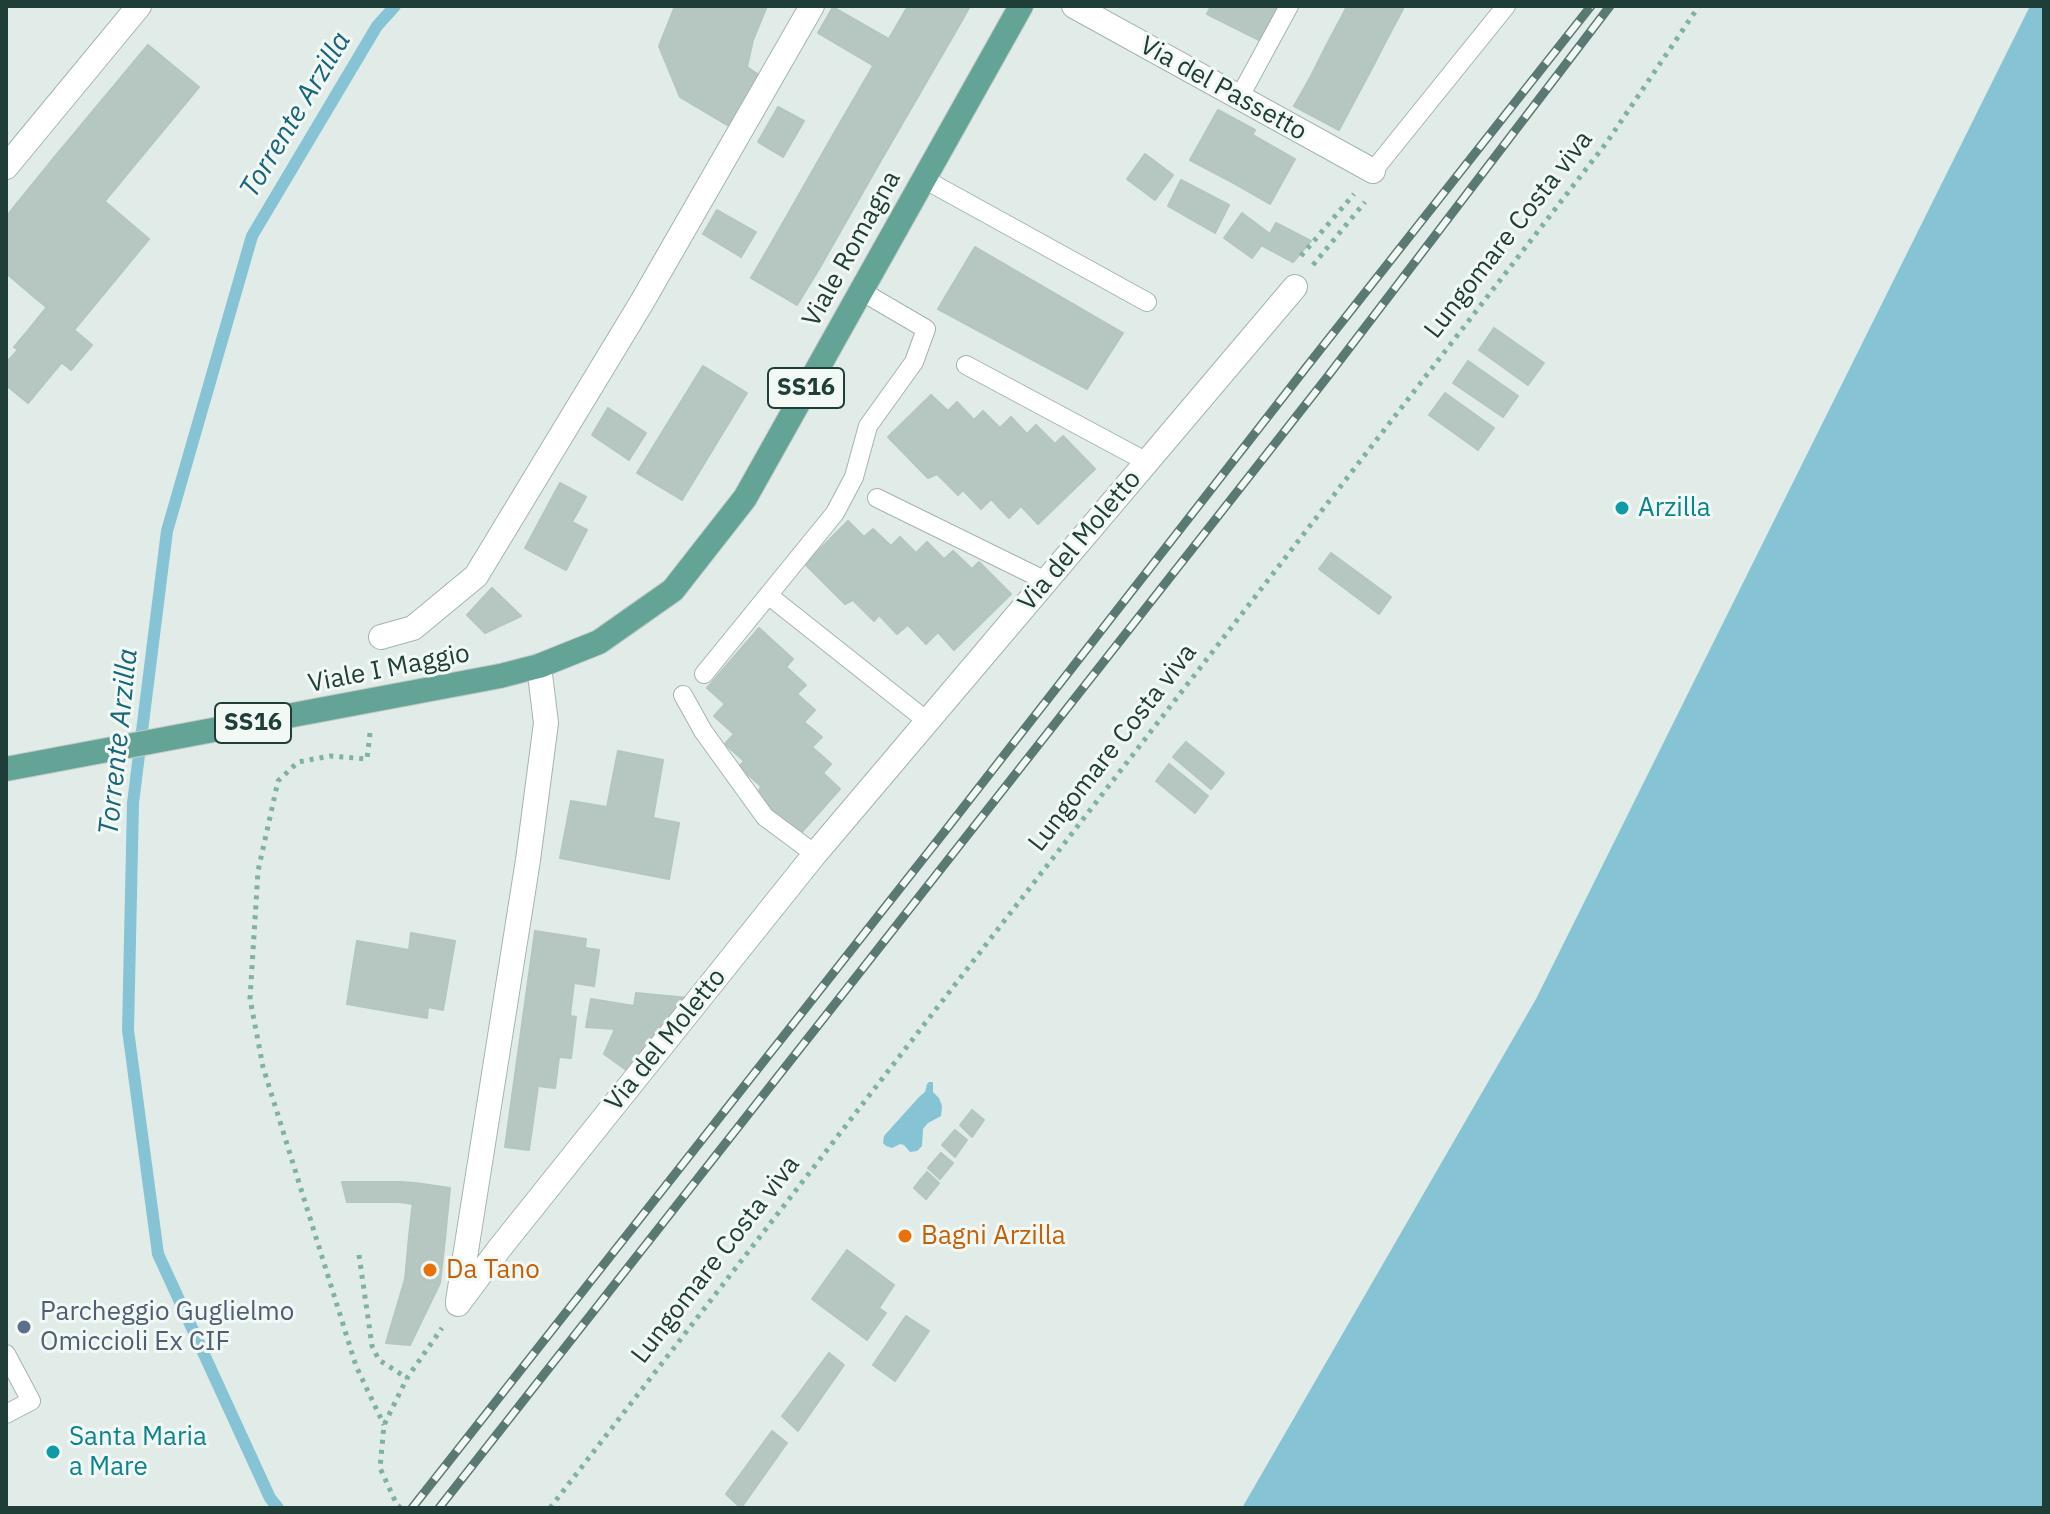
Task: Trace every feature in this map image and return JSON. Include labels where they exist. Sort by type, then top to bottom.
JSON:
[{"type":"main road","name":"Viale Romagna","points":[[500,676],[539,666],[599,642],[673,590],[745,498],[1021,6]]},
{"type":"main road","name":"Viale I Maggio","points":[[6,769],[500,676]]},
{"type":"street","points":[[6,167],[139,6]]},
{"type":"street","points":[[381,637],[413,628],[476,576],[642,302],[812,6]]},
{"type":"street","name":"Via del Passetto","points":[[1074,6],[1373,171]]},
{"type":"street","name":"Via del Moletto","points":[[458,1304],[815,854],[1295,287]]},
{"type":"street","points":[[458,1304],[528,860],[546,723],[539,666]]},
{"type":"lane","points":[[1239,98],[1289,6]]},
{"type":"lane","points":[[1373,171],[1506,6]]},
{"type":"lane","points":[[924,179],[1147,302]]},
{"type":"lane","points":[[704,674],[835,513],[854,477],[868,426],[914,362],[926,329],[861,291]]},
{"type":"lane","points":[[966,365],[1147,462]]},
{"type":"lane","points":[[877,498],[1046,581]]},
{"type":"lane","points":[[768,595],[927,721]]},
{"type":"lane","points":[[683,695],[703,731],[765,817],[815,854]]},
{"type":"lane","points":[[6,1354],[31,1401],[6,1414]]},
{"type":"path","name":"Lungomare Costa viva","points":[[550,1508],[1607,142],[1699,6]]},
{"type":"path","points":[[1295,287],[1292,268],[1373,171]]},
{"type":"path","points":[[367,759],[330,756],[298,762],[278,781],[258,871],[250,999],[263,1067],[351,1351],[384,1425]]},
{"type":"path","points":[[359,1255],[372,1346],[379,1360],[407,1378]]},
{"type":"path","points":[[401,1508],[380,1468],[384,1425],[407,1378],[458,1304]]},
{"type":"water","points":[[2030,6],[2044,6],[2044,1508],[1242,1508],[1536,999]]},
{"type":"water","points":[[929,1082],[933,1082],[933,1092],[942,1106],[941,1116],[923,1129],[922,1146],[910,1152],[900,1144],[892,1148],[886,1146],[884,1136],[925,1092]]},
{"type":"building","points":[[675,6],[767,6],[753,40],[747,67],[762,77],[732,128],[680,97],[659,46]]},
{"type":"building","points":[[908,6],[929,6],[960,24],[880,162],[833,135]]},
{"type":"building","points":[[929,6],[970,6],[960,24]]},
{"type":"building","points":[[1211,6],[1281,6],[1263,42],[1207,14]]},
{"type":"building","points":[[1347,6],[1397,6],[1403,9],[1387,39],[1342,16]]},
{"type":"building","points":[[833,7],[889,39],[874,66],[818,33]]},
{"type":"building","points":[[1342,16],[1387,39],[1371,70],[1326,46]]},
{"type":"building","points":[[148,45],[199,87],[104,202],[53,159]]},
{"type":"building","points":[[1326,46],[1371,70],[1355,100],[1311,76]]},
{"type":"building","points":[[1311,76],[1355,100],[1339,130],[1294,106]]},
{"type":"building","points":[[778,107],[804,121],[783,157],[758,142]]},
{"type":"building","points":[[1218,110],[1255,130],[1228,180],[1190,160]]},
{"type":"building","points":[[833,135],[880,162],[819,269],[772,242]]},
{"type":"building","points":[[1253,135],[1295,159],[1270,204],[1228,180]]},
{"type":"building","points":[[1145,154],[1173,175],[1155,200],[1127,179]]},
{"type":"building","points":[[53,159],[109,205],[33,296],[6,273],[6,217]]},
{"type":"building","points":[[1181,180],[1229,205],[1215,233],[1168,206]]},
{"type":"building","points":[[109,205],[149,239],[74,330],[33,296]]},
{"type":"building","points":[[717,210],[756,232],[741,257],[703,234]]},
{"type":"building","points":[[1242,213],[1270,234],[1252,258],[1224,238]]},
{"type":"building","points":[[1276,223],[1311,241],[1293,262],[1263,246]]},
{"type":"building","points":[[772,242],[819,269],[797,305],[751,278]]},
{"type":"building","points":[[975,247],[1123,333],[1087,389],[938,309]]},
{"type":"building","points":[[47,307],[92,345],[71,370],[26,333]]},
{"type":"building","points":[[1494,328],[1544,363],[1528,385],[1479,350]]},
{"type":"building","points":[[26,333],[62,362],[28,403],[6,385],[6,363],[18,350],[14,347]]},
{"type":"building","points":[[1468,361],[1518,396],[1503,417],[1453,383]]},
{"type":"building","points":[[703,366],[747,393],[682,500],[637,473]]},
{"type":"building","points":[[1445,393],[1494,428],[1478,450],[1429,415]]},
{"type":"building","points":[[931,395],[948,411],[957,402],[974,420],[983,411],[1000,428],[1011,417],[1027,434],[1036,425],[1055,444],[1063,436],[1095,469],[1038,524],[1021,506],[1009,518],[991,499],[981,509],[963,490],[958,495],[937,474],[928,478],[888,437]]},
{"type":"building","points":[[608,408],[646,433],[629,460],[592,435]]},
{"type":"building","points":[[560,483],[586,497],[572,522],[587,530],[566,570],[525,548]]},
{"type":"building","points":[[848,521],[864,537],[873,529],[891,546],[900,537],[916,553],[927,542],[944,559],[953,551],[972,569],[979,562],[1011,594],[954,650],[938,632],[926,644],[908,625],[897,634],[879,615],[874,621],[853,600],[845,604],[805,564]]},
{"type":"building","points":[[1331,553],[1391,597],[1379,614],[1319,569]]},
{"type":"building","points":[[492,588],[521,616],[485,633],[467,615]]},
{"type":"building","points":[[759,628],[793,659],[786,667],[806,685],[797,694],[815,710],[804,722],[822,737],[812,747],[831,764],[823,773],[840,789],[800,834],[757,796],[761,786],[739,767],[744,761],[725,744],[734,734],[714,716],[725,704],[707,688]]},
{"type":"building","points":[[1186,742],[1224,773],[1211,789],[1173,757]]},
{"type":"building","points":[[618,751],[663,760],[653,818],[679,823],[669,879],[560,858],[571,801],[607,807]]},
{"type":"building","points":[[1169,764],[1208,796],[1195,813],[1156,781]]},
{"type":"building","points":[[535,931],[586,939],[585,948],[599,950],[594,986],[574,983],[570,1016],[576,1017],[571,1058],[559,1057],[555,1088],[538,1086],[529,1150],[505,1147]]},
{"type":"building","points":[[411,933],[455,941],[443,1010],[428,1007],[427,1018],[347,1004],[357,941],[409,950]]},
{"type":"building","points":[[636,993],[689,998],[629,1072],[604,1054],[615,1029],[586,1027],[591,999],[634,1006]]},
{"type":"building","points":[[972,1110],[984,1120],[972,1137],[960,1125]]},
{"type":"building","points":[[955,1130],[967,1140],[955,1157],[942,1145]]},
{"type":"building","points":[[941,1153],[953,1163],[940,1179],[928,1168]]},
{"type":"building","points":[[927,1172],[939,1183],[926,1199],[914,1188]]},
{"type":"building","points":[[342,1182],[401,1182],[399,1202],[347,1202]]},
{"type":"building","points":[[401,1182],[415,1183],[413,1204],[399,1202]]},
{"type":"building","points":[[415,1183],[450,1188],[445,1239],[409,1236]]},
{"type":"building","points":[[409,1236],[445,1239],[440,1283],[405,1279]]},
{"type":"building","points":[[847,1250],[894,1285],[879,1308],[886,1313],[867,1340],[812,1299]]},
{"type":"building","points":[[405,1279],[440,1283],[410,1345],[386,1343]]},
{"type":"building","points":[[906,1316],[929,1331],[895,1381],[873,1365]]},
{"type":"building","points":[[829,1353],[844,1365],[798,1431],[782,1416]]},
{"type":"building","points":[[772,1431],[787,1443],[741,1508],[726,1494]]},
{"type":"waterway","name":"Torrente Arzilla","points":[[278,1508],[270,1498],[158,1254],[128,1030],[133,803],[167,531],[252,236],[377,26],[395,6]]},
{"type":"railway","points":[[412,1508],[1591,6]]},
{"type":"railway","points":[[439,1508],[1328,376],[1610,6]]},
{"type":"place","name":"Arzilla","points":[[1622,508]]},
{"type":"place","name":"Bagni Arzilla","points":[[905,1236]]},
{"type":"place","name":"Da Tano","points":[[430,1270]]},
{"type":"place","name":"Parcheggio Guglielmo Omiccioli Ex CIF","points":[[24,1327]]},
{"type":"place","name":"Santa Maria a Mare","points":[[53,1452]]}]
